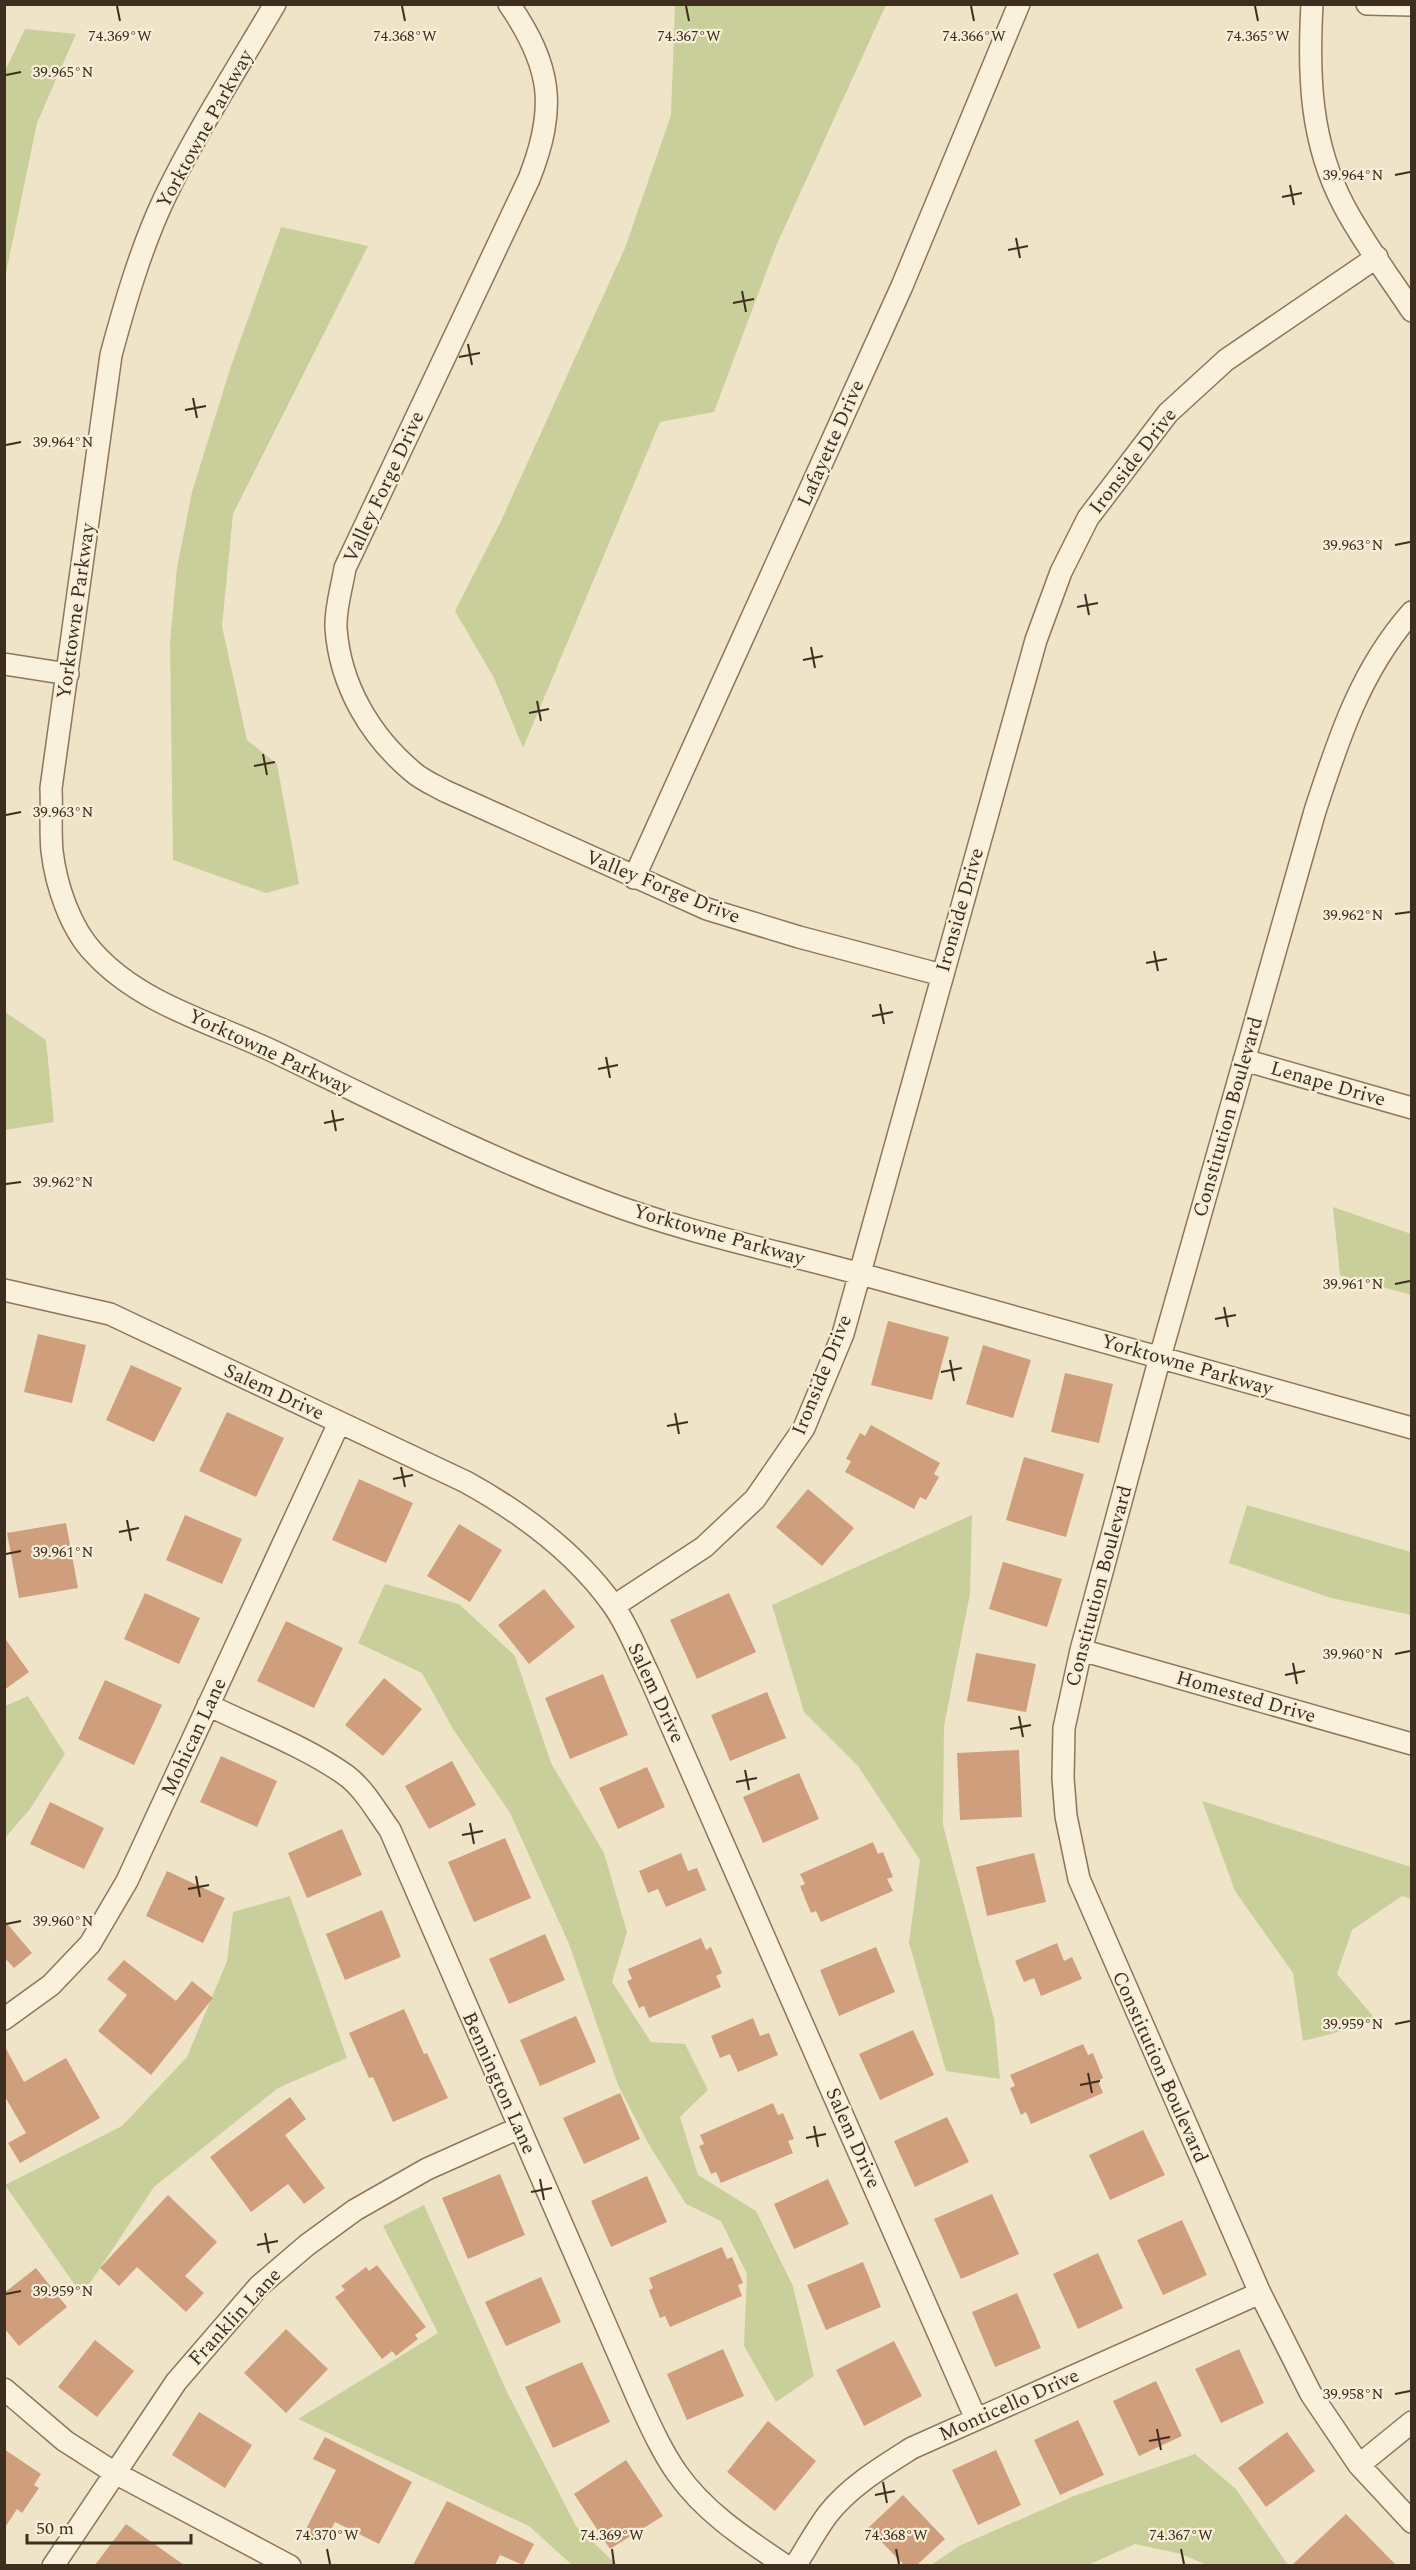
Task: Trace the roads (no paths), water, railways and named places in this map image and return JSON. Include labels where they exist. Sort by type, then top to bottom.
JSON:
[{"type":"street","name":"Yorktowne Parkway","points":[[275,4],[193,143],[163,201],[125,303],[111,355],[51,788],[52,850],[58,880],[78,933],[92,952],[123,981],[166,1004],[253,1041],[445,1135],[600,1200],[698,1233],[859,1273],[1412,1428]]},
{"type":"street","name":"Valley Forge Drive","points":[[508,4],[538,53],[546,82],[546,118],[542,147],[345,568],[336,626],[340,654],[350,688],[365,718],[387,747],[415,773],[445,791],[633,878],[707,909],[799,937],[942,975]]},
{"type":"street","name":"Lafayette Drive","points":[[633,878],[902,286],[1019,4]]},
{"type":"street","points":[[1312,4],[1309,59],[1312,103],[1329,175],[1345,207],[1412,311]]},
{"type":"street","points":[[1367,4],[1412,5]]},
{"type":"street","name":"Ironside Drive","points":[[614,1606],[704,1547],[755,1499],[804,1428],[843,1334],[1036,640],[1061,572],[1088,519],[1168,413],[1191,389],[1262,333],[1377,258]]},
{"type":"street","name":"Constitution Boulevard","points":[[1412,612],[1364,681],[1342,727],[1315,811],[1160,1357],[1080,1650],[1064,1728],[1063,1778],[1066,1816],[1079,1879],[1260,2294],[1311,2394],[1359,2465],[1412,2522]]},
{"type":"street","points":[[4,664],[68,674]]},
{"type":"street","name":"Lenape Drive","points":[[1244,1060],[1412,1108]]},
{"type":"street","name":"Salem Drive","points":[[4,1290],[110,1314],[466,1482],[507,1505],[578,1564],[614,1606],[659,1697],[976,2419]]},
{"type":"street","name":"Mohican Lane","points":[[4,2019],[51,1985],[90,1944],[127,1881],[339,1423]]},
{"type":"street","name":"Homested Drive","points":[[1080,1650],[1412,1744]]},
{"type":"street","name":"Bennington Lane","points":[[208,1705],[318,1758],[348,1777],[366,1796],[390,1830],[519,2128],[663,2451],[702,2503],[739,2535],[786,2565]]},
{"type":"street","name":"Franklin Lane","points":[[53,2565],[176,2382],[259,2286],[307,2245],[355,2210],[427,2169],[519,2128]]},
{"type":"street","name":"Monticello Drive","points":[[795,2565],[828,2515],[844,2496],[877,2470],[912,2448],[1260,2294]]},
{"type":"street","points":[[4,2389],[65,2441],[115,2474],[290,2565]]},
{"type":"street","points":[[1359,2465],[1412,2422]]}]
